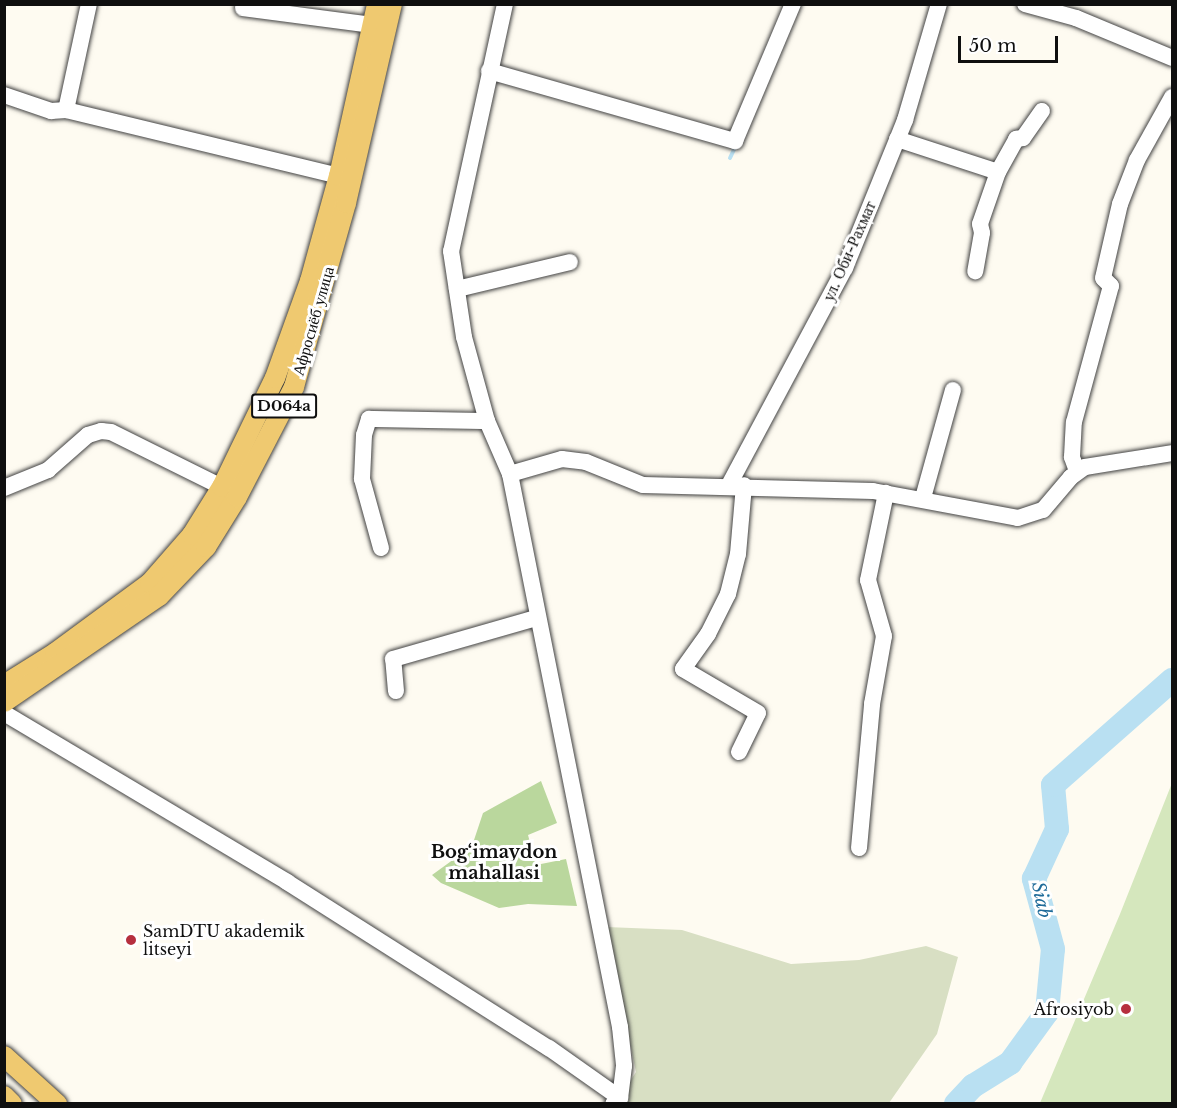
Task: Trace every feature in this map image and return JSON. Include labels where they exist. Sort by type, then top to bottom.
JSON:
[{"type":"main road","name":"Афросиёб улица","points":[[4,685],[55,653],[150,583],[192,535],[222,487],[275,378],[310,280],[339,176],[377,4]]},
{"type":"main road","name":"Афросиёб улица","points":[[4,702],[159,596],[206,547],[237,497],[294,387],[346,203],[392,4]]},
{"type":"main road","points":[[4,1056],[57,1104]]},
{"type":"main road","points":[[4,1096],[12,1104]]},
{"type":"street","points":[[66,110],[89,4]]},
{"type":"street","points":[[4,713],[287,882],[549,1048],[616,1101],[624,1066],[620,1027],[536,618],[510,474],[487,421],[464,337],[451,250],[505,4]]},
{"type":"street","points":[[489,71],[735,141],[793,4]]},
{"type":"street","name":"ул. Оби-Рахмат","points":[[736,485],[844,268],[897,139],[939,4]]},
{"type":"street","points":[[1025,4],[1076,18],[1173,58]]},
{"type":"street","points":[[243,8],[372,25]]},
{"type":"street","points":[[4,95],[51,111],[66,110],[339,176]]},
{"type":"street","points":[[1077,471],[1072,457],[1074,422],[1111,286],[1102,278],[1120,204],[1137,160],[1173,97]]},
{"type":"street","points":[[975,271],[982,233],[980,224],[998,172],[1016,140],[1023,138],[1042,111]]},
{"type":"street","points":[[897,139],[998,172]]},
{"type":"street","points":[[457,289],[570,262]]},
{"type":"street","points":[[922,498],[953,390]]},
{"type":"street","points":[[381,548],[362,479],[364,435],[369,419],[487,421]]},
{"type":"street","points":[[4,488],[48,470],[88,435],[101,431],[111,432],[222,487]]},
{"type":"street","points":[[510,474],[562,459],[586,462],[643,485],[736,485],[886,493],[1018,518],[1043,510],[1077,471],[1095,464],[1173,453]]},
{"type":"street","points":[[736,485],[738,554],[728,594],[708,634],[682,669],[758,714],[739,752]]},
{"type":"street","points":[[858,848],[872,704],[884,636],[868,580],[886,493]]},
{"type":"street","points":[[396,691],[393,659],[536,618]]},
{"type":"green space","points":[[541,781],[557,823],[528,835],[536,865],[566,859],[577,906],[528,904],[499,908],[441,883],[432,875],[472,846],[483,813]]},
{"type":"green space","name":"Afrosiyob","points":[[1172,783],[1172,1103],[1040,1103],[1120,914]]},
{"type":"green space","points":[[606,927],[682,930],[791,964],[859,960],[926,946],[958,957],[937,1034],[889,1103],[616,1103],[636,1072]]},
{"type":"waterway","points":[[730,158],[736,145]]},
{"type":"waterway","name":"Siab","points":[[956,1104],[973,1086],[1010,1063],[1047,1012],[1053,949],[1034,879],[1057,829],[1053,785],[1172,680]]},
{"type":"place","name":"SamDTU akademik litseyi","points":[[131,940]]},
{"type":"place","name":"Afrosiyob","points":[[1126,1009]]},
{"type":"district","name":"Bog‘imaydon mahallasi","points":[[494,863]]}]
